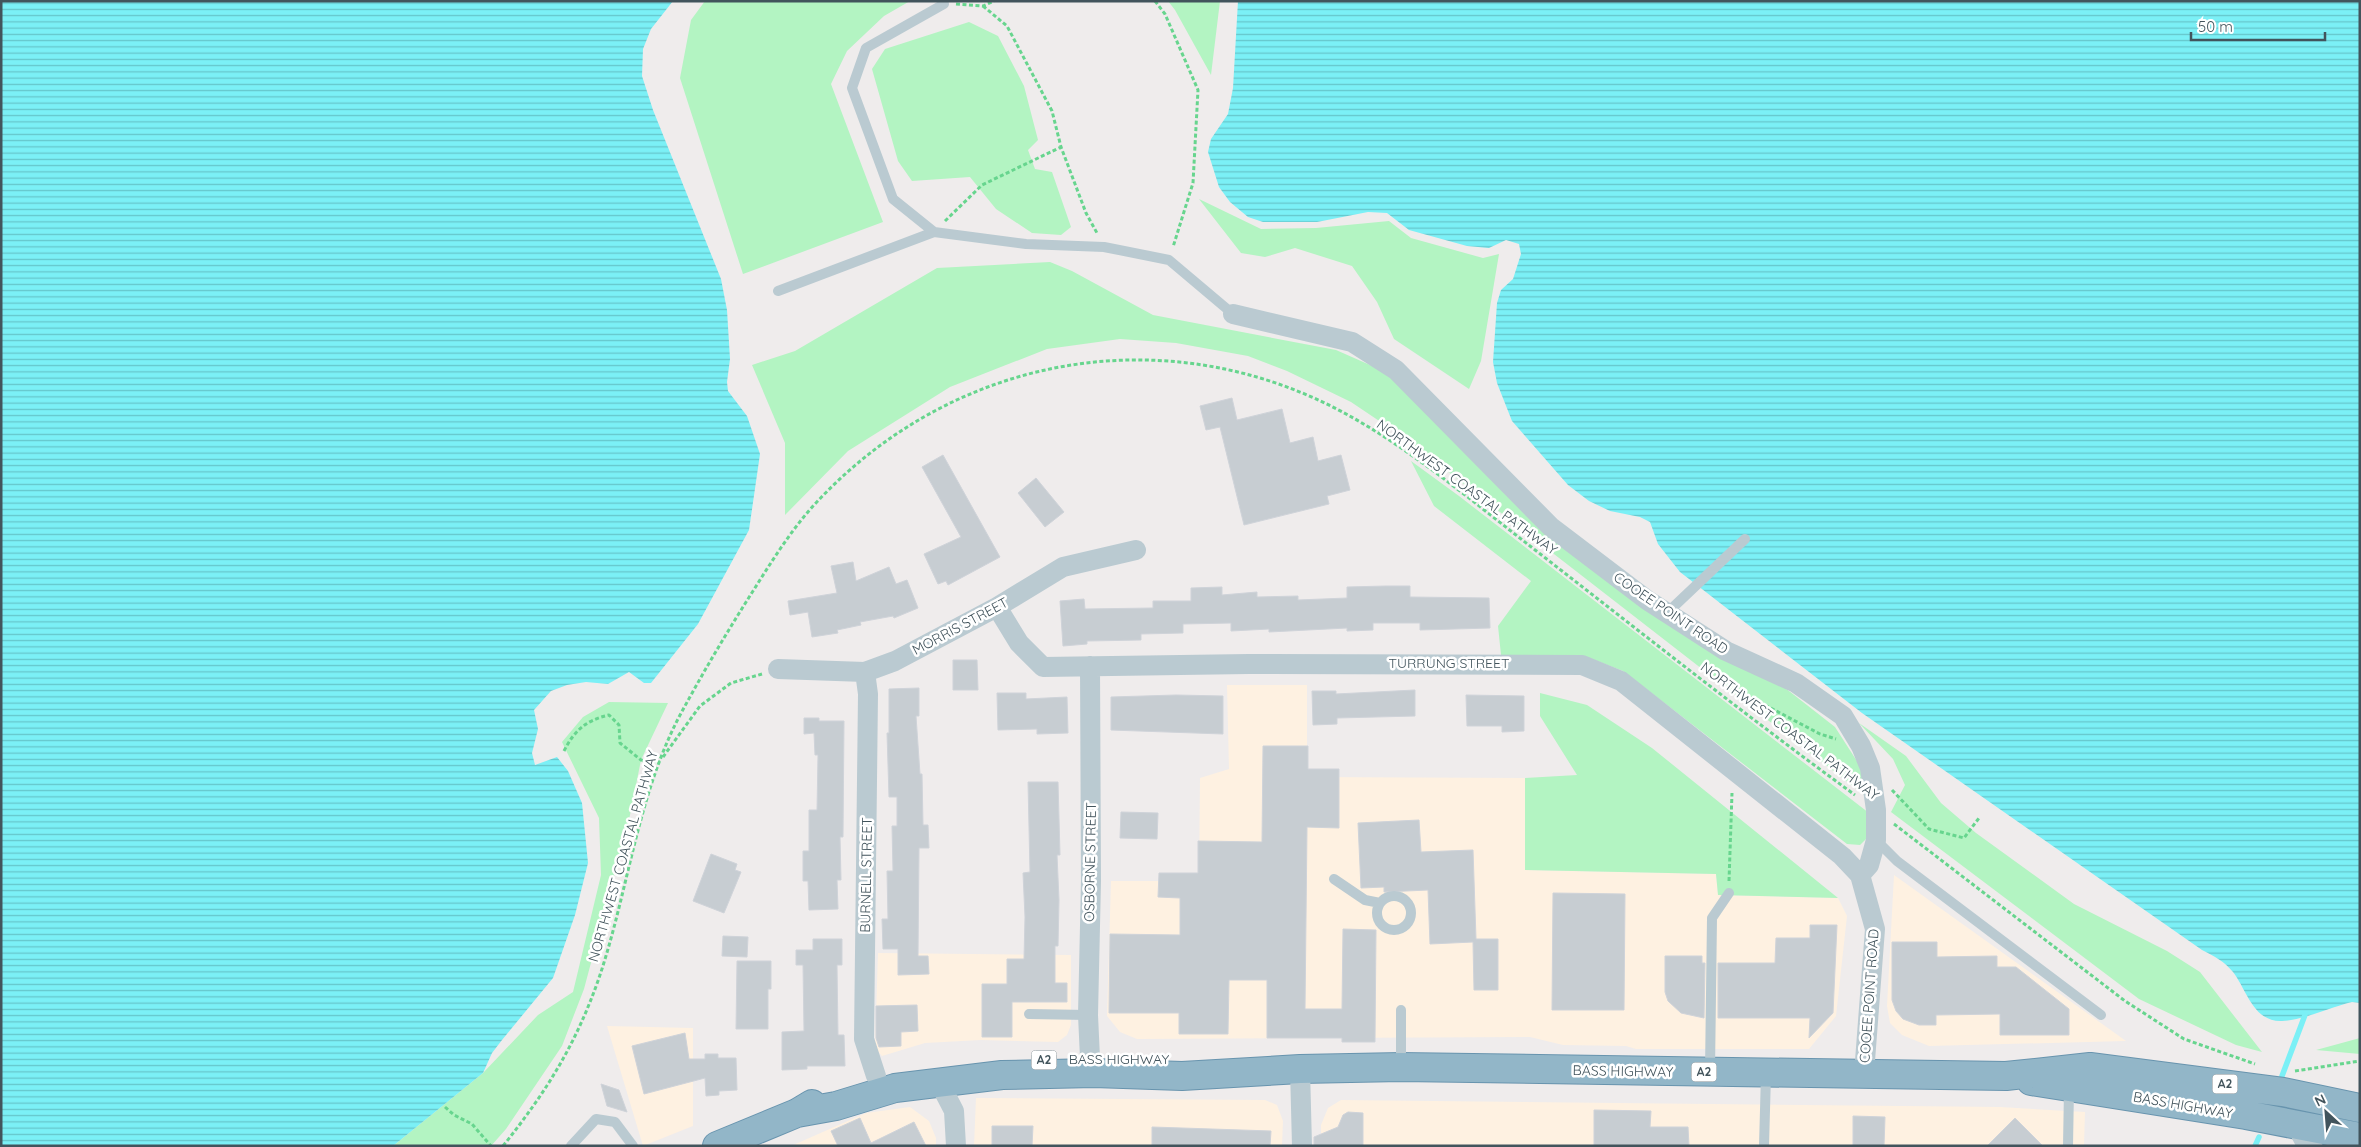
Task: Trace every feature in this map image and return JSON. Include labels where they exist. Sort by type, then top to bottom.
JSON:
[{"type":"highway","name":"BASS HIGHWAY","points":[[717,1146],[797,1113],[832,1092],[876,1076],[934,1065],[1090,1058],[1216,1060],[1300,1068]]},
{"type":"highway","name":"BASS HIGHWAY","points":[[797,1113],[836,1106],[895,1088],[1002,1074],[1094,1073],[1182,1076],[1300,1068],[1402,1067],[2006,1076],[2090,1067],[2283,1092],[2360,1108]]},
{"type":"highway","name":"BASS HIGHWAY","points":[[2006,1076],[2069,1089],[2129,1096],[2246,1115],[2305,1137],[2360,1137]]},
{"type":"street","name":"COOEE POINT ROAD","points":[[1233,314],[1352,342],[1396,370],[1551,527],[1667,613],[1726,651],[1796,683],[1843,716],[1861,746],[1870,768],[1876,810],[1876,840],[1869,864],[1860,874],[1875,929],[1864,1074]]},
{"type":"street","name":"MORRIS STREET","points":[[778,669],[865,672],[895,661],[997,607],[1063,567],[1136,550]]},
{"type":"street","name":"TURRUNG STREET","points":[[997,607],[1019,643],[1043,667],[1259,664],[1582,665],[1621,681],[1842,856],[1860,874]]},
{"type":"street","name":"OSBORNE STREET","points":[[1090,666],[1091,881],[1088,1015],[1090,1058]]},
{"type":"street","name":"BURNELL STREET","points":[[865,672],[868,694],[864,1039],[876,1076]]},
{"type":"street","points":[[1300,1068],[1302,1146]]},
{"type":"street","points":[[939,1082],[954,1111],[956,1146]]},
{"type":"lane","points":[[934,232],[893,199],[852,88],[866,48],[944,4]]},
{"type":"lane","points":[[778,291],[934,232],[1026,244],[1104,247],[1169,260],[1233,314]]},
{"type":"lane","points":[[1667,613],[1745,539]]},
{"type":"lane","points":[[1876,840],[1897,861],[2101,1014]]},
{"type":"lane","points":[[1334,879],[1365,900],[1380,903]]},
{"type":"lane","points":[[1710,1072],[1712,918],[1729,893]]},
{"type":"lane","points":[[1401,1010],[1402,1067]]},
{"type":"lane","points":[[1029,1014],[1088,1015]]},
{"type":"lane","points":[[1764,1146],[1766,1073]]},
{"type":"lane","points":[[2068,1146],[2069,1089]]},
{"type":"lane","points":[[570,1146],[596,1119],[615,1122],[633,1146]]},
{"type":"path","points":[[944,4],[983,6],[994,1]]},
{"type":"path","points":[[1155,1],[1165,14],[1198,90],[1193,183],[1169,260]]},
{"type":"path","points":[[983,6],[1007,26],[1052,111],[1061,147],[1086,213],[1104,247]]},
{"type":"path","points":[[934,232],[982,185],[1061,147]]},
{"type":"path","name":"NORTHWEST COASTAL PATHWAY","points":[[503,1146],[532,1110],[557,1073],[586,1012],[600,974],[659,763],[676,722],[715,651],[778,552],[815,504],[880,445],[920,418],[969,392],[1033,372],[1089,362],[1129,359],[1195,364],[1252,377],[1312,397],[1375,432],[1455,488],[2124,1001],[2162,1027],[2198,1046],[2260,1066]]},
{"type":"path","points":[[564,751],[571,738],[593,719],[608,715],[619,725],[620,743],[641,760],[659,763],[700,706],[731,683],[778,669]]},
{"type":"path","points":[[1742,694],[1820,734],[1861,746]]},
{"type":"path","points":[[1870,768],[1929,829],[1964,838],[1979,818]]},
{"type":"path","points":[[1729,893],[1732,769]]},
{"type":"path","points":[[2292,1071],[2360,1061]]},
{"type":"path","points":[[445,1107],[454,1115],[472,1124],[491,1146]]},
{"type":"shaded area","points":[[1227,685],[1307,685],[1307,777],[1525,778],[1525,870],[1716,874],[1718,895],[1838,898],[1847,916],[1836,1016],[1809,1049],[1636,1049],[1626,1046],[1563,1045],[1530,1037],[1137,1039],[1120,1032],[1107,1016],[1111,881],[1199,881],[1200,778],[1229,769]]},
{"type":"shaded area","points":[[1894,875],[2126,1041],[1929,1046],[1902,1035],[1890,1023],[1887,1006]]},
{"type":"shaded area","points":[[878,953],[1071,955],[1071,1025],[1067,1035],[1058,1042],[981,1040],[925,1043],[882,1056],[875,1048]]},
{"type":"shaded area","points":[[607,1026],[693,1028],[693,1126],[643,1146]]},
{"type":"shaded area","points":[[976,1098],[1265,1100],[1277,1105],[1283,1121],[1282,1146],[974,1146]]},
{"type":"shaded area","points":[[1341,1100],[2000,1107],[2085,1112],[2084,1146],[1321,1146],[1321,1125],[1328,1108]]},
{"type":"shaded area","points":[[910,1107],[929,1121],[936,1138],[936,1146],[791,1146],[866,1113]]},
{"type":"green space","points":[[705,1],[910,1],[884,16],[847,51],[831,84],[883,222],[743,274],[680,78],[691,20]]},
{"type":"green space","points":[[1168,1],[1220,1],[1211,75],[1175,10]]},
{"type":"green space","points":[[969,22],[998,36],[1024,86],[1038,140],[1028,150],[1035,169],[1052,172],[1071,227],[1061,235],[1032,233],[996,209],[970,177],[912,181],[898,161],[872,69],[885,49]]},
{"type":"green space","points":[[1199,199],[1261,229],[1316,228],[1389,221],[1411,238],[1483,258],[1499,254],[1481,361],[1469,389],[1394,339],[1377,302],[1352,266],[1295,248],[1265,257],[1241,253]]},
{"type":"green space","points":[[1050,262],[1072,271],[1153,315],[1336,350],[1386,372],[1517,506],[1789,691],[1835,727],[1862,769],[1867,797],[1406,439],[1351,402],[1287,371],[1248,356],[1176,343],[1120,339],[1047,349],[950,387],[848,451],[785,515],[785,443],[752,365],[795,351],[937,268]]},
{"type":"green space","points":[[1411,461],[1869,813],[1866,839],[1860,845],[1847,844],[1623,671],[1587,657],[1501,655],[1498,626],[1531,581],[1434,506]]},
{"type":"green space","points":[[1540,693],[1587,705],[1652,748],[1838,898],[1718,895],[1716,874],[1525,870],[1525,778],[1577,775],[1540,716]]},
{"type":"green space","points":[[609,702],[668,703],[641,760],[629,820],[584,989],[562,1046],[506,1129],[491,1146],[393,1146],[483,1073],[538,1015],[573,992],[601,875],[599,818],[562,742],[583,717]]},
{"type":"green space","points":[[1859,723],[1906,756],[1941,803],[1976,833],[2074,904],[2167,951],[2200,972],[2262,1052],[2236,1045],[2139,999],[1891,812],[1905,785],[1893,759]]},
{"type":"green space","points":[[2360,1038],[2360,1054],[2316,1050]]},
{"type":"water","points":[[1,1],[673,1],[651,29],[643,49],[642,76],[653,110],[721,279],[727,310],[730,359],[727,382],[728,391],[747,416],[760,454],[749,530],[698,624],[651,683],[644,683],[629,672],[608,684],[586,682],[567,685],[551,691],[534,710],[538,729],[532,753],[535,765],[557,757],[568,771],[582,803],[588,863],[575,915],[553,978],[492,1053],[483,1073],[393,1146],[1,1146]]},
{"type":"water","points":[[1238,1],[2360,1],[2360,1003],[2352,1002],[2290,1020],[2272,1020],[2264,1016],[2252,1004],[2230,968],[1862,713],[1680,572],[1658,544],[1650,522],[1640,517],[1610,511],[1589,501],[1568,485],[1512,421],[1497,383],[1493,362],[1497,303],[1501,290],[1513,279],[1521,254],[1519,244],[1506,240],[1489,248],[1467,246],[1409,230],[1387,213],[1368,212],[1317,222],[1263,222],[1248,217],[1230,202],[1219,187],[1208,152],[1211,139],[1228,114],[1233,88]]},
{"type":"building","points":[[1232,398],[1237,420],[1282,409],[1290,443],[1313,437],[1318,461],[1341,455],[1350,490],[1327,496],[1329,504],[1244,525],[1220,427],[1206,430],[1200,406]]},
{"type":"building","points":[[943,455],[1000,557],[948,585],[946,581],[938,584],[924,554],[961,537],[922,467]]},
{"type":"building","points":[[1036,478],[1064,512],[1045,527],[1018,493]]},
{"type":"building","points":[[853,562],[856,581],[889,567],[896,584],[907,580],[918,608],[894,618],[893,616],[860,622],[861,625],[837,630],[838,633],[812,637],[808,612],[790,615],[788,601],[837,593],[831,566]]},
{"type":"building","points":[[1410,586],[1410,597],[1489,598],[1490,628],[1420,630],[1420,623],[1373,623],[1373,630],[1347,631],[1347,628],[1269,632],[1269,629],[1231,631],[1231,623],[1183,624],[1183,633],[1141,634],[1141,640],[1087,641],[1087,644],[1063,646],[1060,601],[1084,599],[1085,609],[1153,608],[1153,601],[1191,601],[1191,588],[1222,587],[1222,595],[1257,592],[1257,597],[1298,596],[1298,600],[1347,598],[1347,587]]},
{"type":"building","points":[[953,660],[977,660],[978,690],[953,690]]},
{"type":"building","points":[[919,688],[919,716],[916,716],[920,774],[922,774],[923,825],[928,825],[929,848],[919,848],[918,956],[928,956],[929,974],[898,975],[898,949],[883,949],[882,919],[888,919],[887,871],[893,871],[892,826],[897,826],[897,797],[889,797],[887,733],[889,733],[889,689]]},
{"type":"building","points":[[1415,690],[1415,716],[1337,718],[1337,724],[1313,725],[1312,691],[1336,691],[1336,694]]},
{"type":"building","points":[[997,693],[1026,693],[1026,699],[1067,697],[1068,733],[1037,734],[1037,729],[998,730]]},
{"type":"building","points":[[1466,695],[1524,696],[1524,731],[1502,732],[1502,726],[1467,726]]},
{"type":"building","points":[[1223,696],[1223,734],[1111,730],[1111,697]]},
{"type":"building","points":[[804,718],[819,718],[819,721],[844,721],[843,837],[840,837],[841,880],[837,880],[838,909],[809,910],[808,881],[803,881],[803,851],[809,851],[809,810],[817,810],[818,755],[815,755],[814,733],[804,734]]},
{"type":"building","points":[[1263,746],[1308,746],[1308,769],[1339,769],[1339,828],[1307,827],[1305,1009],[1342,1009],[1343,929],[1376,930],[1375,1042],[1342,1042],[1342,1038],[1267,1038],[1267,980],[1229,980],[1228,1034],[1179,1034],[1179,1013],[1109,1013],[1110,934],[1180,935],[1180,898],[1158,897],[1159,873],[1198,873],[1198,841],[1262,842]]},
{"type":"building","points":[[1028,782],[1058,782],[1060,855],[1057,855],[1059,900],[1058,946],[1055,946],[1055,983],[1067,983],[1067,1002],[1012,1002],[1012,1037],[982,1037],[982,984],[1007,984],[1007,959],[1024,959],[1023,873],[1030,872]]},
{"type":"building","points":[[1121,812],[1158,813],[1157,839],[1120,838]]},
{"type":"building","points":[[1419,820],[1421,852],[1473,850],[1476,939],[1498,939],[1498,990],[1474,990],[1473,942],[1430,944],[1428,890],[1384,892],[1384,887],[1361,888],[1358,823]]},
{"type":"building","points":[[711,854],[737,864],[735,870],[741,872],[724,913],[693,901]]},
{"type":"building","points":[[1553,893],[1625,894],[1624,1010],[1552,1010]]},
{"type":"building","points":[[1810,925],[1837,925],[1833,1013],[1809,1038],[1810,1018],[1718,1018],[1718,963],[1775,963],[1776,938],[1810,938]]},
{"type":"building","points":[[723,936],[748,937],[747,957],[722,956]]},
{"type":"building","points":[[813,939],[842,939],[842,965],[837,965],[838,1035],[844,1035],[845,1066],[807,1066],[807,1069],[782,1070],[782,1032],[804,1031],[803,965],[796,965],[796,950],[813,950]]},
{"type":"building","points":[[1892,942],[1937,942],[1937,957],[1997,956],[1997,967],[2016,967],[2069,1009],[2069,1035],[2000,1035],[2000,1014],[1936,1015],[1936,1025],[1919,1025],[1903,1019],[1896,1011],[1892,1000]]},
{"type":"building","points":[[1665,956],[1702,956],[1702,963],[1705,963],[1704,1018],[1681,1013],[1668,1001],[1665,992]]},
{"type":"building","points":[[737,961],[771,961],[771,989],[768,989],[768,1029],[736,1029]]},
{"type":"building","points":[[917,1005],[918,1031],[901,1032],[901,1046],[879,1047],[876,1038],[876,1006]]},
{"type":"building","points":[[685,1033],[689,1059],[705,1059],[705,1054],[718,1054],[718,1058],[736,1058],[737,1090],[719,1091],[719,1095],[706,1096],[705,1078],[644,1094],[632,1046]]},
{"type":"building","points":[[601,1084],[619,1090],[627,1112],[607,1106]]},
{"type":"building","points":[[1594,1110],[1651,1111],[1650,1127],[1688,1127],[1689,1146],[1594,1146]]},
{"type":"building","points":[[1348,1112],[1363,1113],[1363,1146],[1314,1146],[1314,1137],[1338,1127],[1343,1115]]},
{"type":"building","points":[[1853,1116],[1885,1117],[1884,1146],[1853,1146]]},
{"type":"building","points":[[860,1118],[871,1143],[914,1122],[926,1146],[838,1146],[831,1131]]},
{"type":"building","points":[[2015,1118],[2043,1146],[1987,1146]]},
{"type":"building","points":[[992,1126],[1033,1126],[1032,1146],[992,1146]]},
{"type":"building","points":[[1152,1127],[1271,1131],[1270,1146],[1152,1146]]},
{"type":"waterway","points":[[2282,1076],[2305,1015]]},
{"type":"waterway","points":[[2255,1146],[2259,1137]]}]
